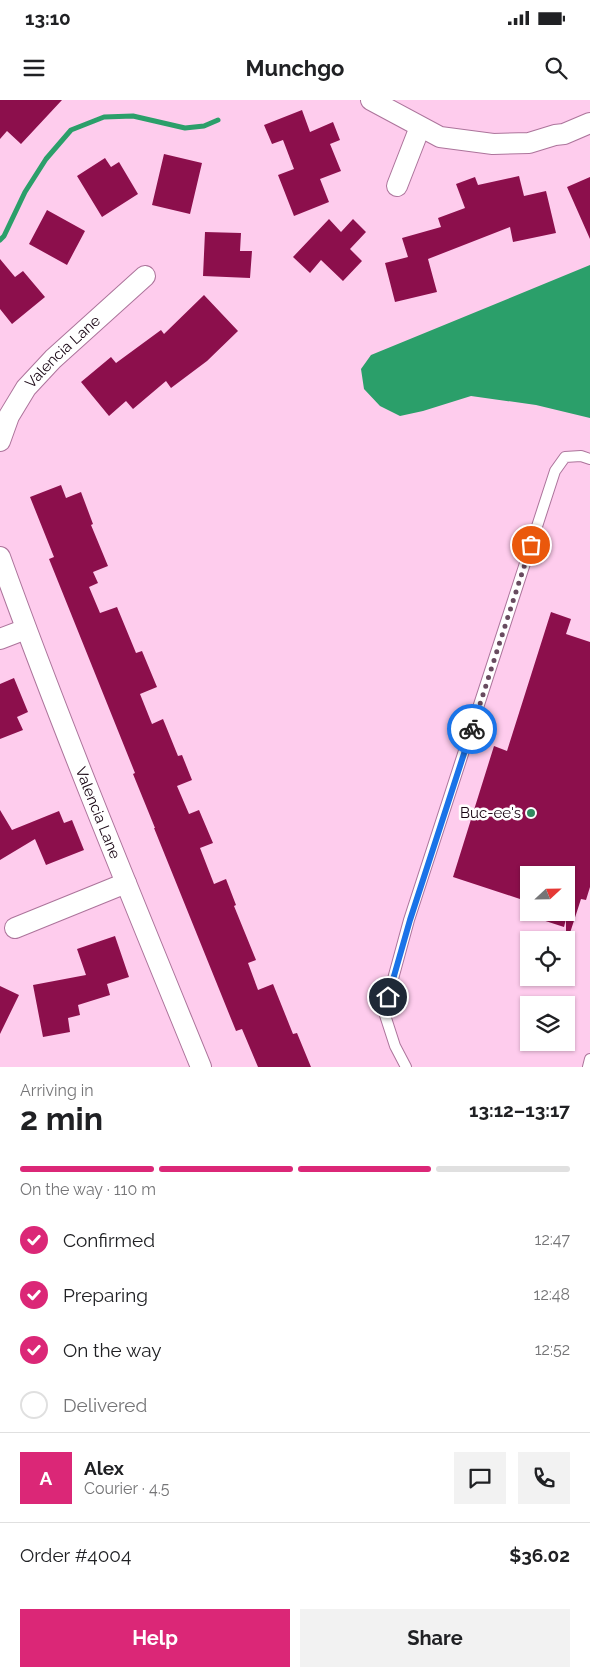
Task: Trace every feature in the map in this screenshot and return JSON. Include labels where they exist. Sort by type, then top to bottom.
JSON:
[{"type":"street","points":[[371,100],[440,137],[493,144],[529,143],[564,134],[590,123]]},
{"type":"street","points":[[397,186],[420,126]]},
{"type":"street","name":"Valencia Lane","points":[[0,442],[8,416],[26,388],[53,359],[145,276]]},
{"type":"street","name":"Valencia Lane","points":[[0,557],[26,629],[126,883],[201,1067]]},
{"type":"street","points":[[0,639],[26,629]]},
{"type":"street","points":[[15,928],[126,883]]},
{"type":"lane","points":[[406,1067],[395,1046],[384,1012],[410,920],[555,471],[565,457],[581,456],[590,459]]},
{"type":"lane","points":[[588,1067],[590,1060]]},
{"type":"shaded area","points":[[590,265],[590,418],[536,405],[471,396],[400,416],[380,406],[364,389],[361,369],[371,355]]},
{"type":"building","points":[[0,100],[62,100],[21,144],[7,131],[0,139]]},
{"type":"building","points":[[302,110],[310,132],[333,122],[340,140],[330,144],[341,171],[320,179],[329,202],[294,216],[278,175],[294,169],[283,140],[272,144],[264,125]]},
{"type":"building","points":[[164,154],[202,163],[190,214],[152,205]]},
{"type":"building","points":[[105,158],[111,167],[119,162],[138,194],[102,217],[77,176]]},
{"type":"building","points":[[519,176],[524,196],[546,191],[556,233],[513,242],[510,227],[428,259],[437,292],[395,302],[385,263],[408,257],[402,238],[441,227],[438,218],[465,208],[456,184],[475,177],[478,185]]},
{"type":"building","points":[[590,177],[590,239],[567,187]]},
{"type":"building","points":[[47,210],[85,231],[67,265],[29,244]]},
{"type":"building","points":[[329,219],[341,232],[353,219],[366,232],[350,249],[362,261],[343,281],[321,260],[310,273],[293,257]]},
{"type":"building","points":[[205,232],[241,233],[240,251],[252,251],[250,278],[203,276]]},
{"type":"building","points":[[0,259],[15,277],[23,271],[45,297],[12,324],[0,309]]},
{"type":"building","points":[[204,295],[238,331],[207,361],[171,388],[166,381],[133,409],[126,401],[109,416],[81,382],[111,357],[116,363],[161,330],[164,334]]},
{"type":"building","points":[[61,485],[66,498],[81,492],[93,524],[91,525],[108,566],[93,572],[98,583],[89,587],[100,613],[117,607],[136,653],[142,651],[157,687],[140,694],[152,724],[163,719],[178,756],[182,755],[192,780],[177,786],[189,814],[199,810],[213,843],[200,848],[214,884],[226,879],[236,905],[234,906],[256,960],[248,963],[258,990],[273,984],[293,1034],[297,1033],[311,1067],[258,1067],[242,1029],[236,1031],[49,559],[54,557],[30,497]]},
{"type":"building","name":"Buc-ee's","points":[[551,612],[571,619],[566,634],[590,642],[590,887],[586,900],[581,899],[575,918],[575,866],[520,866],[520,899],[453,877],[494,746],[507,751]]},
{"type":"building","points":[[14,678],[28,712],[17,717],[23,730],[0,739],[0,684]]},
{"type":"building","points":[[0,810],[12,830],[59,811],[64,823],[72,820],[84,850],[46,865],[35,839],[0,860]]},
{"type":"building","name":"Buc-ee's","points":[[546,921],[566,921],[564,927]]},
{"type":"building","name":"Buc-ee's","points":[[566,921],[574,921],[571,931],[566,931]]},
{"type":"building","points":[[115,936],[129,977],[107,984],[110,995],[78,1005],[80,1015],[68,1018],[70,1032],[43,1037],[33,985],[86,975],[77,949]]},
{"type":"building","points":[[0,986],[19,995],[0,1034]]},
{"type":"waterway","points":[[0,240],[4,236],[25,192],[46,159],[71,130],[104,117],[133,116],[185,128],[204,126],[218,120]]},
{"type":"way so far","points":[[472,729],[531,545]]},
{"type":"place","name":"Buc-ee's","points":[[531,813]]},
{"type":"route","points":[[388,997],[410,920],[472,729]]}]
